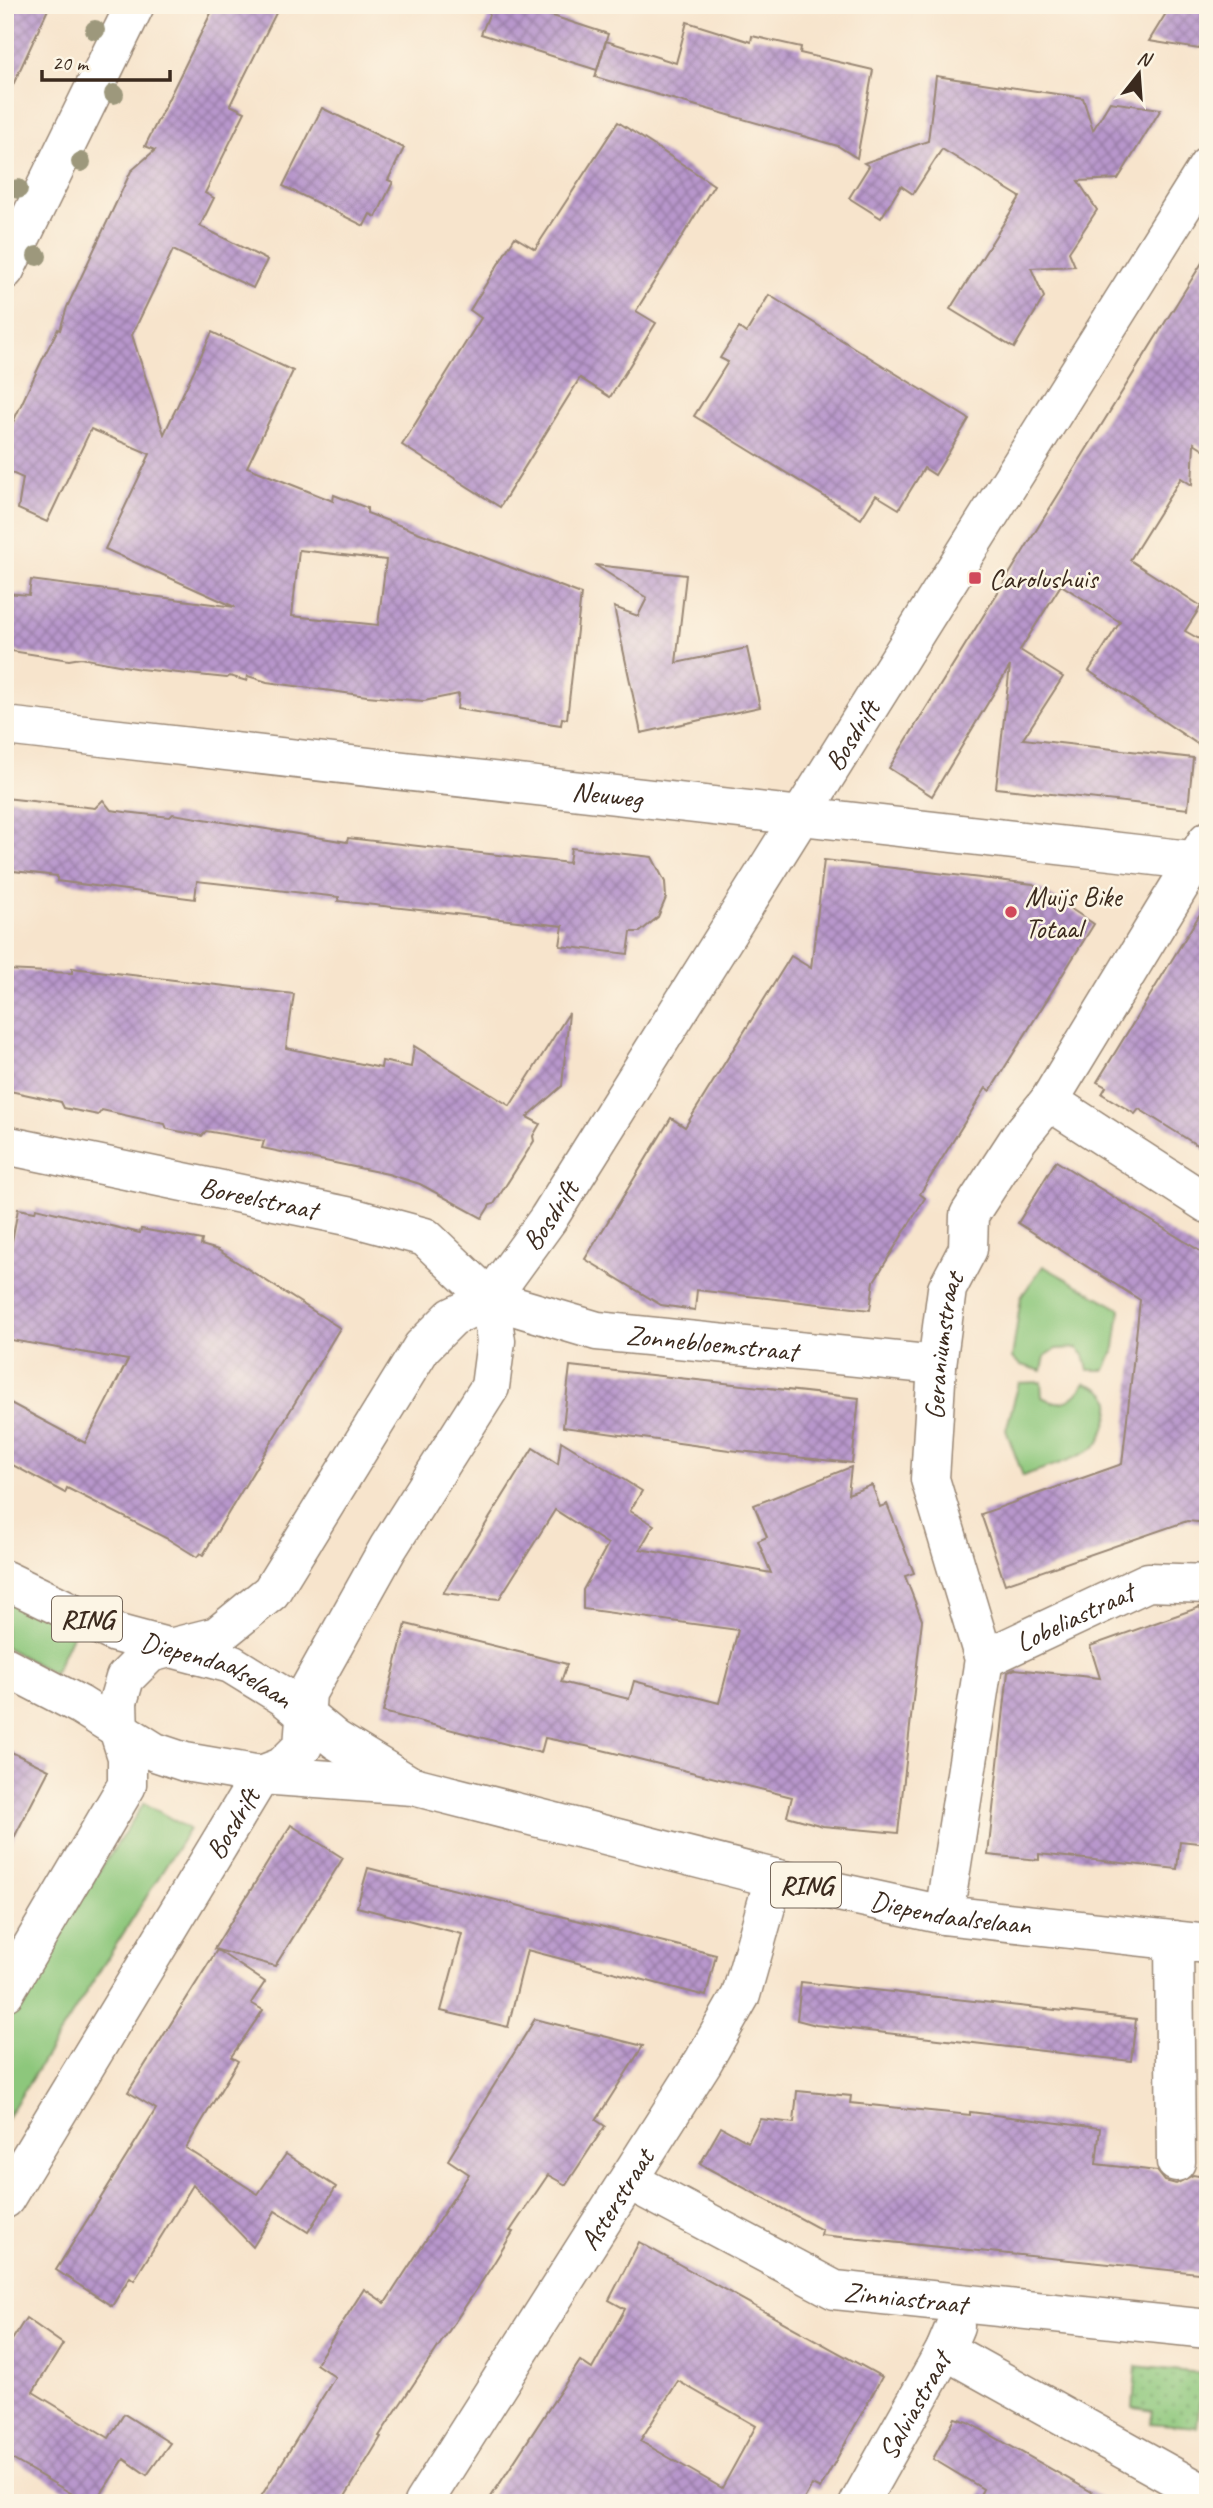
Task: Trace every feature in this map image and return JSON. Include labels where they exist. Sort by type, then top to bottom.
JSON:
[{"type":"street","points":[[5,270],[135,5]]},
{"type":"street","name":"Bosdrift","points":[[5,1992],[127,1786],[127,1757],[119,1732],[118,1702],[125,1678],[150,1653],[217,1636],[271,1592],[422,1347],[452,1317],[490,1298],[548,1219],[1208,166]]},
{"type":"street","name":"Neuweg","points":[[5,726],[800,815],[1203,854]]},
{"type":"street","name":"Geraniumstraat","points":[[944,1915],[984,1658],[930,1479],[937,1364],[947,1289],[968,1249],[969,1214],[1018,1138],[1049,1101],[1203,854]]},
{"type":"street","points":[[1049,1101],[1208,1204]]},
{"type":"street","name":"Boreelstraat","points":[[5,1145],[347,1216],[425,1237],[490,1298]]},
{"type":"street","name":"Bosdrift","points":[[5,2199],[261,1775],[282,1767],[303,1746],[307,1693],[388,1548],[490,1387],[496,1342],[490,1298]]},
{"type":"street","name":"Zonnebloemstraat","points":[[490,1298],[597,1331],[937,1364]]},
{"type":"street","name":"Diependaalselaan","points":[[5,1580],[115,1633],[173,1646],[231,1664],[259,1680],[336,1741],[413,1786]]},
{"type":"street","name":"Lobeliastraat","points":[[984,1658],[1149,1582],[1208,1584]]},
{"type":"street","name":"Diependaalselaan","points":[[5,1665],[80,1705],[119,1732],[155,1752],[185,1762],[261,1775],[413,1786],[774,1878],[944,1915],[1191,1942]]},
{"type":"street","name":"Asterstraat","points":[[423,2503],[630,2181],[741,1995],[774,1878]]},
{"type":"street","points":[[1176,2162],[1191,1942]]},
{"type":"street","name":"Zinniastraat","points":[[630,2181],[835,2290],[1208,2329]]},
{"type":"street","name":"Salviastraat","points":[[859,2503],[945,2350],[964,2305]]},
{"type":"street","name":"Zinniastraat","points":[[945,2350],[1208,2496]]},
{"type":"green space","points":[[1043,1266],[1120,1309],[1115,1348],[1105,1370],[1088,1370],[1084,1355],[1077,1348],[1056,1349],[1045,1356],[1042,1371],[1021,1365],[1012,1358],[1021,1297]]},
{"type":"green space","points":[[1041,1382],[1042,1397],[1056,1402],[1072,1398],[1085,1383],[1095,1386],[1109,1399],[1110,1411],[1101,1438],[1093,1448],[1023,1476],[1006,1430],[1019,1383]]},
{"type":"green space","points":[[5,1596],[75,1629],[54,1674],[5,1647]]},
{"type":"green space","points":[[144,1803],[189,1829],[5,2121],[5,2015]]},
{"type":"green space","points":[[1136,2366],[1208,2374],[1208,2399],[1200,2399],[1197,2427],[1150,2423],[1153,2411],[1133,2408]]},
{"type":"building","points":[[5,5],[50,5],[5,102]]},
{"type":"building","points":[[215,5],[280,5],[230,105],[245,112],[205,193],[214,198],[200,226],[267,260],[253,288],[173,250],[132,335],[164,434],[212,332],[293,371],[247,467],[333,501],[334,495],[367,508],[367,513],[581,594],[567,719],[562,718],[561,725],[457,709],[459,694],[424,701],[367,696],[267,682],[248,676],[247,681],[230,676],[227,678],[140,669],[81,658],[69,660],[5,650],[5,593],[29,595],[31,580],[235,607],[105,549],[150,454],[91,429],[47,522],[18,509],[23,478],[5,470],[5,439],[44,356],[58,329],[60,330],[67,307],[131,171],[155,150],[145,146]],"holes":[[[299,550],[386,560],[378,625],[292,616]]]},
{"type":"building","points":[[493,5],[519,5],[608,34],[597,70],[481,34]]},
{"type":"building","points":[[1171,5],[1208,5],[1208,35],[1199,49],[1149,41]]},
{"type":"building","points":[[687,22],[751,42],[752,36],[801,47],[800,53],[873,70],[857,158],[838,146],[595,77],[606,41],[676,63]]},
{"type":"building","points":[[936,76],[1083,98],[1093,130],[1110,102],[1161,109],[1118,179],[1078,181],[1097,210],[1069,252],[1075,266],[1031,268],[1044,297],[1014,348],[950,309],[1020,197],[942,149],[913,194],[901,186],[881,218],[849,198],[869,166],[864,163],[928,141]]},
{"type":"building","points":[[322,108],[404,148],[388,180],[393,182],[376,217],[370,214],[364,226],[283,186]]},
{"type":"building","points":[[618,122],[714,185],[636,311],[656,323],[610,397],[580,378],[500,507],[402,445],[481,318],[470,310],[515,237],[535,249]]},
{"type":"building","points":[[1208,253],[1208,452],[1194,443],[1192,485],[1181,478],[1130,560],[1201,606],[1185,631],[1208,644],[1208,751],[1089,671],[1120,622],[1061,585],[1020,650],[1063,677],[1023,739],[1193,758],[1188,809],[996,788],[1010,666],[932,796],[889,768]]},
{"type":"building","points":[[769,295],[969,419],[935,475],[924,468],[899,509],[876,495],[861,519],[694,416],[728,362],[720,358],[739,328],[746,333]]},
{"type":"building","points":[[595,565],[686,575],[676,663],[747,648],[760,707],[641,733],[614,607],[638,616],[647,598]]},
{"type":"building","points":[[5,798],[95,808],[103,800],[111,810],[125,812],[170,817],[173,814],[347,842],[348,838],[569,863],[571,848],[652,857],[665,882],[666,898],[658,917],[640,932],[631,932],[628,954],[560,946],[563,926],[338,901],[339,897],[197,881],[195,899],[57,881],[57,876],[5,870]]},
{"type":"building","points":[[824,860],[1033,884],[1094,924],[990,1091],[986,1088],[920,1194],[925,1198],[874,1281],[870,1310],[697,1290],[695,1310],[661,1305],[585,1259],[671,1118],[685,1127],[791,956],[811,968]]},
{"type":"building","points":[[1208,901],[1208,1152],[1139,1109],[1135,1114],[1102,1094],[1106,1087],[1097,1082]]},
{"type":"building","points":[[72,968],[294,994],[286,1048],[381,1068],[382,1061],[411,1067],[414,1046],[510,1106],[569,1013],[562,1086],[527,1117],[540,1124],[533,1136],[534,1141],[494,1204],[490,1205],[482,1218],[420,1184],[388,1174],[262,1148],[264,1141],[206,1131],[202,1136],[167,1129],[165,1124],[102,1110],[98,1115],[64,1108],[61,1102],[5,1090],[5,970],[72,973]]},
{"type":"building","points":[[1056,1161],[1208,1256],[1208,1395],[1201,1449],[1208,1450],[1208,1523],[1187,1521],[1005,1584],[981,1514],[1122,1464],[1140,1300],[1018,1223]]},
{"type":"building","points":[[36,1208],[140,1233],[141,1229],[202,1240],[201,1245],[218,1250],[340,1328],[203,1555],[200,1553],[197,1557],[168,1539],[67,1488],[65,1493],[5,1461],[5,1400],[85,1443],[128,1360],[5,1339],[5,1279],[18,1209],[35,1212]]},
{"type":"building","points":[[570,1366],[859,1398],[852,1463],[729,1450],[563,1427]]},
{"type":"building","points":[[561,1441],[642,1491],[630,1511],[654,1525],[640,1549],[771,1573],[758,1541],[767,1537],[754,1505],[851,1467],[848,1494],[872,1485],[880,1507],[887,1504],[914,1573],[905,1576],[922,1620],[898,1833],[823,1826],[787,1816],[792,1797],[586,1746],[545,1738],[541,1753],[383,1712],[406,1624],[567,1664],[561,1682],[629,1699],[634,1681],[719,1703],[738,1630],[583,1609],[583,1590],[608,1544],[555,1510],[499,1599],[443,1593],[533,1448],[558,1464]]},
{"type":"building","points":[[1200,1607],[1208,1625],[1208,1844],[1180,1841],[1177,1869],[1039,1854],[1039,1860],[988,1855],[1008,1672],[1015,1669],[1100,1678],[1090,1646]]},
{"type":"building","points":[[5,1749],[49,1770],[5,1855]]},
{"type":"building","points":[[291,1825],[343,1858],[275,1966],[214,1949]]},
{"type":"building","points":[[368,1868],[716,1955],[706,1996],[527,1950],[508,2027],[441,2011],[462,1934],[357,1907]]},
{"type":"building","points":[[217,1950],[265,1982],[251,2003],[263,2010],[231,2057],[238,2061],[186,2148],[258,2194],[286,2154],[336,2187],[308,2232],[275,2211],[253,2247],[193,2185],[134,2280],[130,2277],[112,2306],[56,2270],[156,2109],[128,2092]]},
{"type":"building","points":[[801,1982],[1136,2019],[1131,2061],[816,2025],[797,2020]]},
{"type":"building","points":[[535,2019],[643,2046],[596,2120],[605,2126],[566,2185],[548,2175],[510,2231],[513,2232],[492,2266],[379,2436],[381,2437],[341,2503],[257,2503],[335,2377],[316,2364],[364,2289],[385,2303],[469,2174],[448,2160]]},
{"type":"building","points":[[797,2091],[851,2096],[850,2103],[970,2115],[970,2112],[1100,2128],[1096,2164],[1157,2171],[1165,2181],[1176,2184],[1193,2175],[1205,2177],[1198,2226],[1208,2227],[1208,2274],[821,2235],[822,2230],[700,2164],[721,2127],[748,2142],[760,2119],[794,2123]]},
{"type":"building","points":[[639,2242],[882,2377],[820,2489],[812,2485],[802,2503],[487,2503],[580,2361],[592,2369],[625,2309],[609,2300]],"holes":[[[678,2381],[756,2426],[722,2488],[640,2441]]]},
{"type":"building","points":[[26,2318],[63,2344],[33,2392],[109,2438],[124,2414],[170,2443],[147,2475],[124,2459],[95,2503],[88,2503],[5,2455],[5,2351]]},
{"type":"building","points":[[955,2418],[968,2422],[1111,2503],[976,2503],[983,2489],[933,2459]]},
{"type":"place","name":"Carolushuis","points":[[975,578]]},
{"type":"place","name":"Muijs Bike Totaal","points":[[1011,912]]}]
